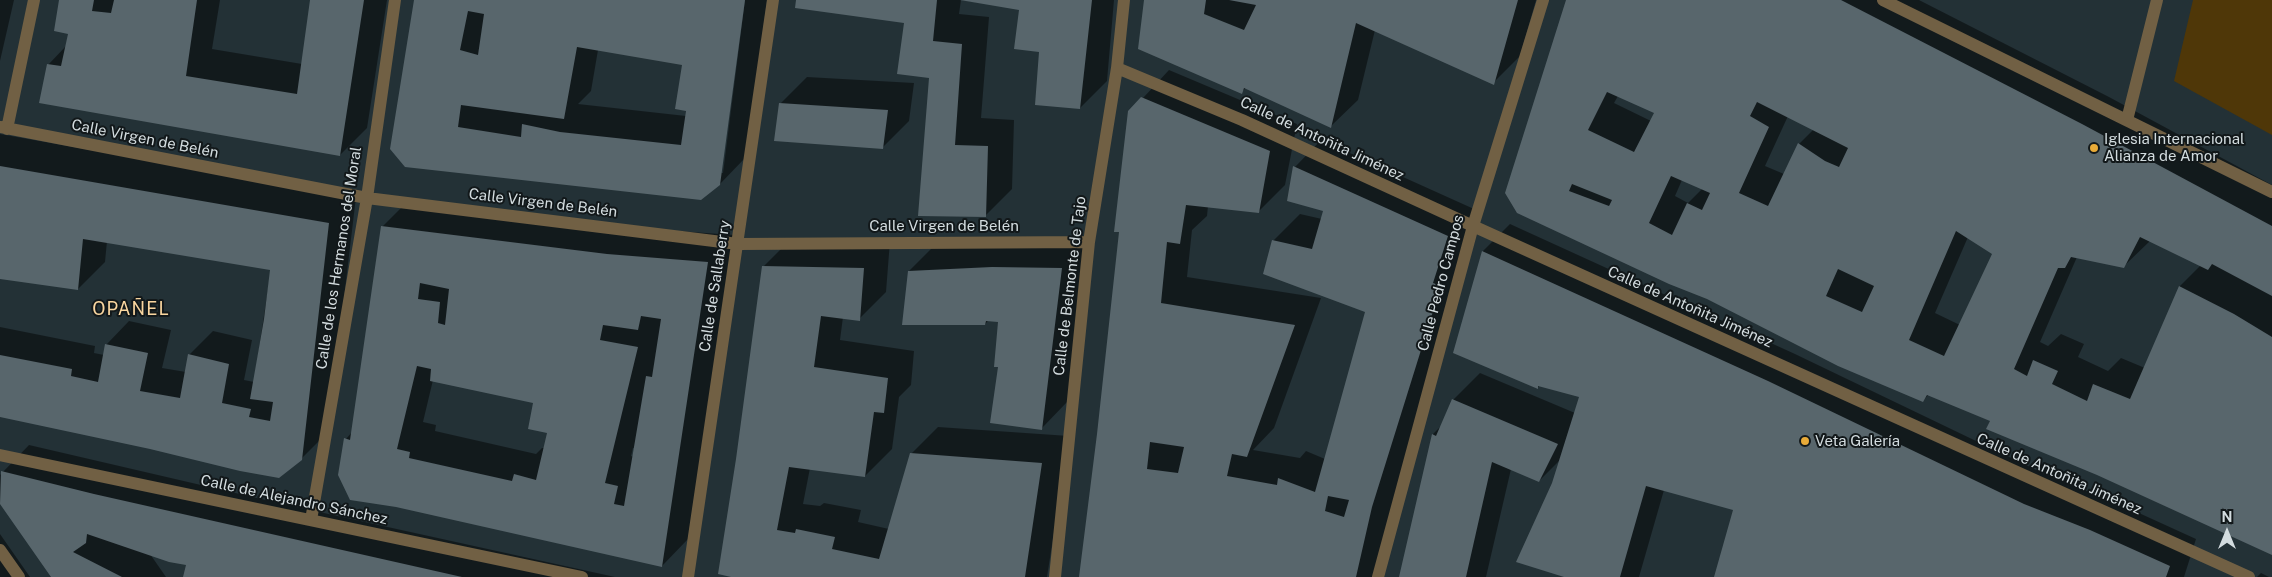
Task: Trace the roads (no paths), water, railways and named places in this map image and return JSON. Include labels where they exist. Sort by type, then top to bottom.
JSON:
[{"type":"street","points":[[3,128],[34,0]]},
{"type":"street","name":"Calle de los Hermanos del Moral","points":[[311,520],[366,198],[395,0]]},
{"type":"street","name":"Calle de Sallaberry","points":[[688,577],[774,0]]},
{"type":"street","name":"Calle de Belmonte de Tajo","points":[[1056,577],[1089,242],[1117,68],[1124,0]]},
{"type":"street","name":"Calle Pedro Campos","points":[[1378,577],[1473,226],[1543,0]]},
{"type":"street","points":[[1883,0],[2272,192]]},
{"type":"street","points":[[2127,120],[2157,0]]},
{"type":"street","name":"Calle de Antoñita Jiménez","points":[[1117,68],[1242,120],[2249,577]]},
{"type":"street","name":"Calle Virgen de Belén","points":[[3,128],[366,198],[738,244],[1089,242]]},
{"type":"street","name":"Calle de Alejandro Sánchez","points":[[0,455],[582,577]]},
{"type":"street","points":[[0,550],[18,577]]},
{"type":"place","name":"Iglesia Internacional Alianza de Amor","points":[[2094,148]]},
{"type":"place","name":"Veta Galería","points":[[1805,441]]},
{"type":"district","name":"OPAÑEL","points":[[131,309]]}]
